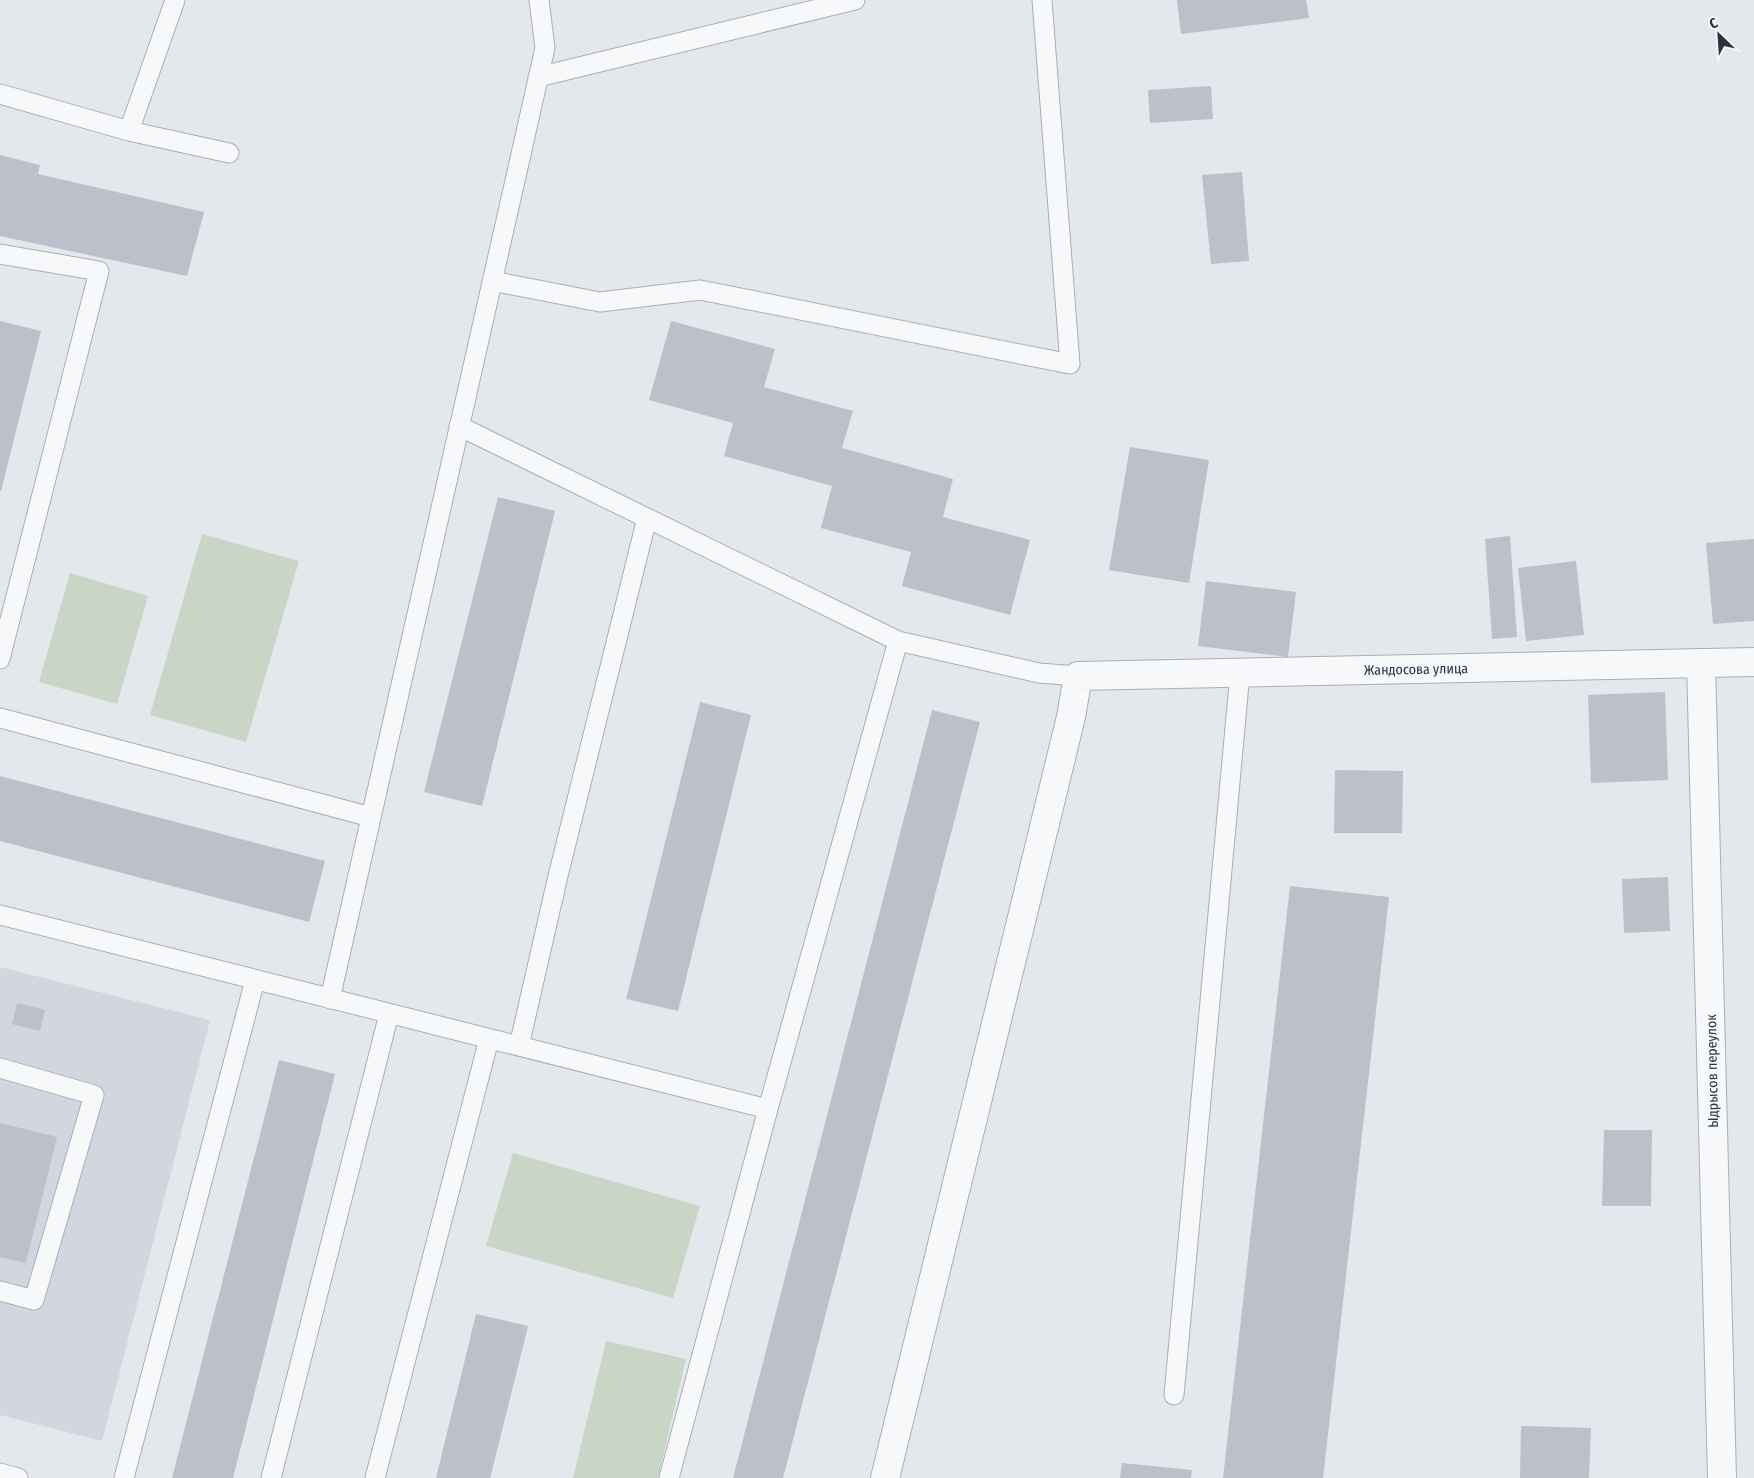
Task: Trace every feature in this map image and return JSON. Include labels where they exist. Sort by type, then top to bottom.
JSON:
[{"type":"street","name":"Жандосова улица","points":[[1078,676],[1754,662]]},
{"type":"street","name":"Ыдрысов переулок","points":[[1701,664],[1722,1478]]},
{"type":"street","points":[[885,1478],[1069,726],[1078,676]]},
{"type":"lane","points":[[129,131],[175,0]]},
{"type":"lane","points":[[330,999],[545,48],[539,0]]},
{"type":"lane","points":[[538,78],[855,0]]},
{"type":"lane","points":[[492,280],[600,302],[700,290],[1070,364],[1042,0]]},
{"type":"lane","points":[[0,94],[129,131],[229,153]]},
{"type":"lane","points":[[0,254],[99,271],[0,660]]},
{"type":"lane","points":[[459,426],[898,641],[1039,673],[1078,676]]},
{"type":"lane","points":[[519,1046],[558,876],[647,518]]},
{"type":"lane","points":[[669,1478],[768,1109],[898,641]]},
{"type":"lane","points":[[1174,1394],[1240,673]]},
{"type":"lane","points":[[0,718],[371,816]]},
{"type":"lane","points":[[0,916],[768,1109]]},
{"type":"lane","points":[[124,1478],[256,980]]},
{"type":"lane","points":[[271,1478],[389,1014]]},
{"type":"lane","points":[[375,1478],[489,1039]]},
{"type":"lane","points":[[0,1068],[94,1095],[34,1300],[0,1291]]},
{"type":"lane","points":[[0,1473],[18,1478]]},
{"type":"shaded area","points":[[0,967],[210,1020],[102,1441],[0,1415]]},
{"type":"green space","points":[[202,534],[299,561],[246,742],[150,715]]},
{"type":"green space","points":[[70,573],[148,596],[117,704],[39,682]]},
{"type":"green space","points":[[513,1153],[700,1206],[673,1298],[486,1246]]},
{"type":"green space","points":[[606,1341],[686,1359],[658,1478],[573,1478]]},
{"type":"building","points":[[1177,0],[1306,0],[1309,18],[1181,34]]},
{"type":"building","points":[[1211,86],[1213,119],[1150,123],[1148,90]]},
{"type":"building","points":[[0,155],[40,165],[38,174],[204,212],[187,276],[0,236]]},
{"type":"building","points":[[1242,172],[1249,261],[1211,264],[1202,175]]},
{"type":"building","points":[[0,321],[41,331],[1,491],[0,491]]},
{"type":"building","points":[[671,321],[775,349],[764,387],[853,411],[842,448],[953,479],[943,517],[1030,540],[1010,615],[902,586],[911,552],[821,528],[832,486],[724,456],[733,423],[649,400]]},
{"type":"building","points":[[1130,447],[1209,460],[1189,583],[1109,570]]},
{"type":"building","points":[[498,497],[555,511],[482,806],[424,792]]},
{"type":"building","points":[[1510,536],[1517,637],[1492,639],[1485,539]]},
{"type":"building","points":[[1754,539],[1754,621],[1713,624],[1706,543]]},
{"type":"building","points":[[1576,561],[1584,635],[1526,641],[1518,568]]},
{"type":"building","points":[[1206,581],[1296,592],[1288,657],[1198,646]]},
{"type":"building","points":[[1665,692],[1668,780],[1591,783],[1588,695]]},
{"type":"building","points":[[700,702],[751,715],[678,1011],[626,999]]},
{"type":"building","points":[[932,710],[980,722],[783,1478],[733,1478]]},
{"type":"building","points":[[1335,770],[1403,771],[1402,833],[1334,833]]},
{"type":"building","points":[[0,776],[325,861],[309,922],[0,841]]},
{"type":"building","points":[[1668,877],[1670,931],[1624,933],[1622,879]]},
{"type":"building","points":[[1290,886],[1389,897],[1323,1478],[1223,1478]]},
{"type":"building","points":[[17,1003],[45,1010],[40,1031],[12,1024]]},
{"type":"building","points":[[279,1060],[335,1074],[233,1478],[172,1478]]},
{"type":"building","points":[[0,1123],[57,1137],[26,1263],[0,1257]]},
{"type":"building","points":[[1604,1130],[1652,1130],[1651,1206],[1602,1206]]},
{"type":"building","points":[[476,1314],[528,1326],[490,1478],[436,1478]]},
{"type":"building","points":[[1521,1426],[1591,1428],[1589,1478],[1520,1478]]},
{"type":"building","points":[[1122,1463],[1192,1470],[1191,1478],[1120,1478]]}]
